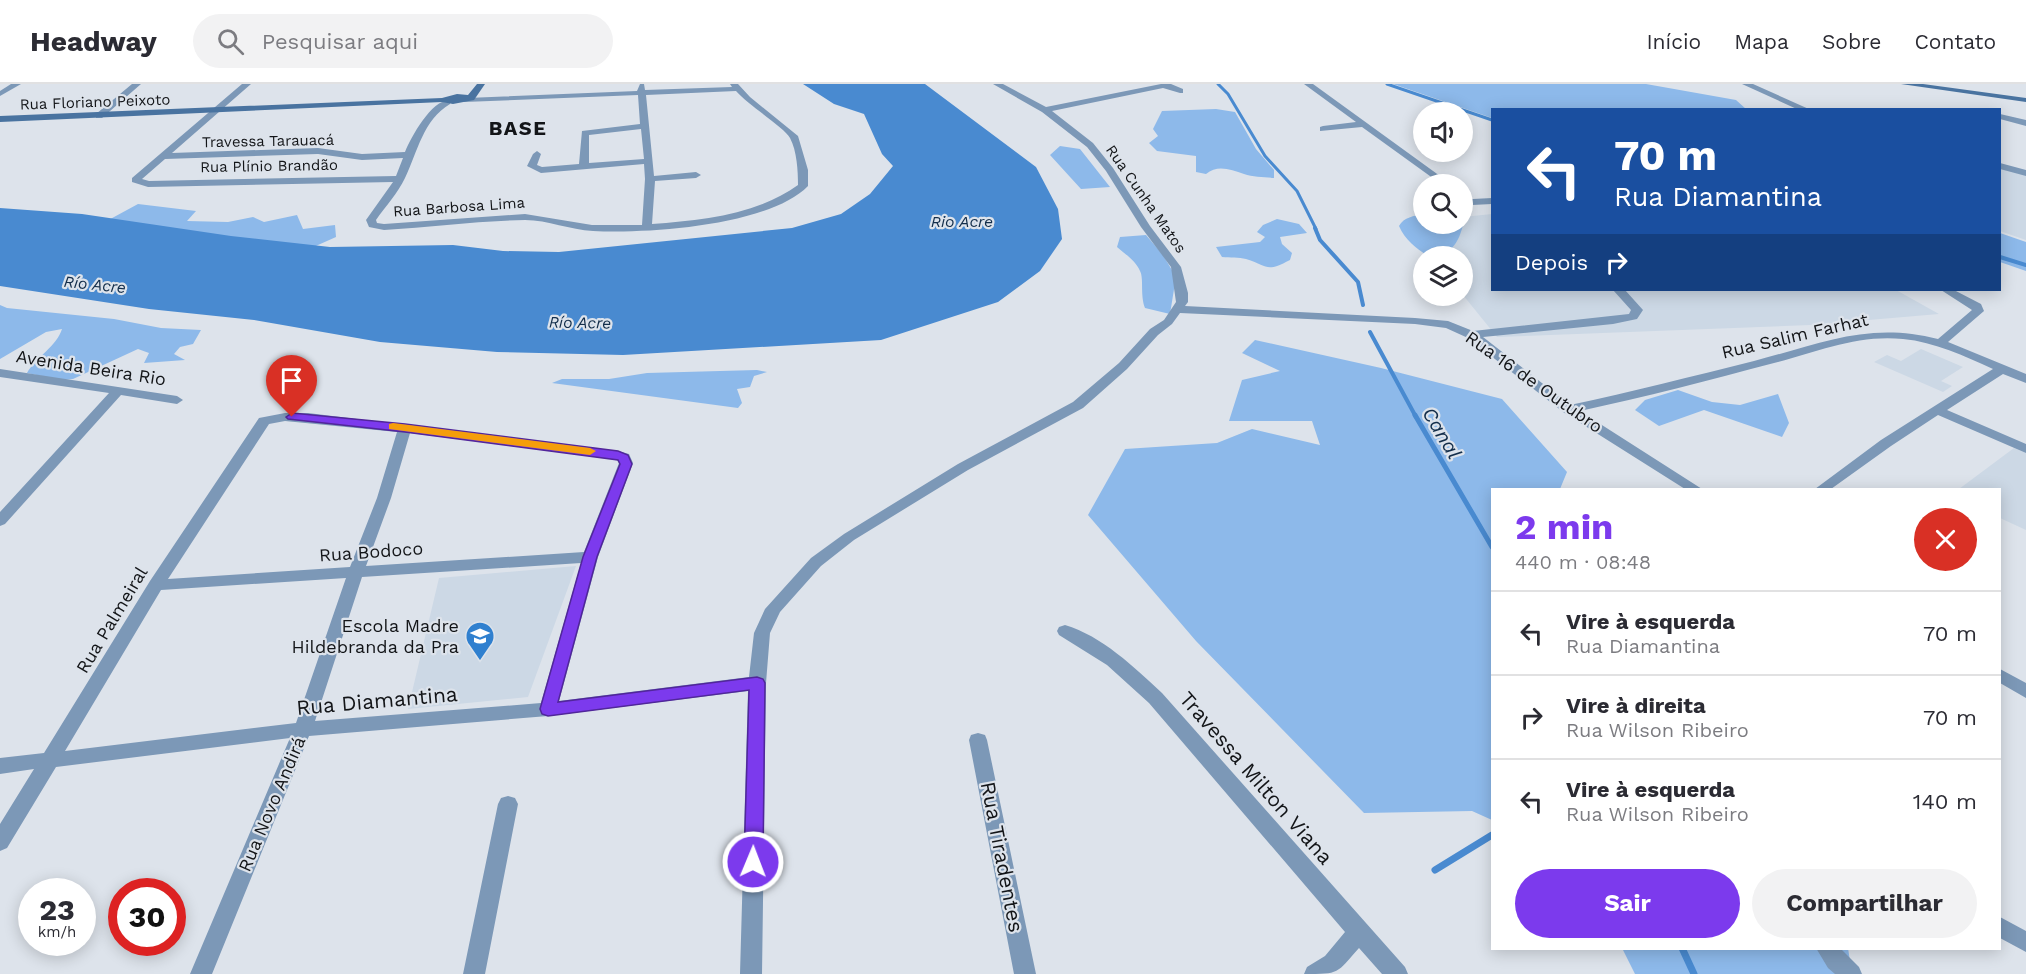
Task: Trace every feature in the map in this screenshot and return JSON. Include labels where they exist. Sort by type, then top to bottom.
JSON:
[{"type":"main road","points":[[458,96],[470,84]]},
{"type":"main road","points":[[469,98],[481,84]]},
{"type":"main road","points":[[1905,84],[2026,100]]},
{"type":"main road","points":[[1939,84],[2026,95]]},
{"type":"main road","name":"Rua Floriano Peixoto","points":[[445,101],[458,96],[469,98]]},
{"type":"main road","name":"Rua Floriano Peixoto","points":[[0,119],[445,101],[469,98]]},
{"type":"street","points":[[0,94],[17,84]]},
{"type":"street","points":[[99,116],[137,84]]},
{"type":"street","points":[[163,156],[248,84]]},
{"type":"street","name":"Rua Cunha Matos","points":[[997,84],[1045,110],[1090,145],[1110,170],[1146,227],[1176,267],[1182,293],[1178,309]]},
{"type":"street","points":[[1308,84],[1432,174]]},
{"type":"street","points":[[1746,84],[1803,108]]},
{"type":"street","points":[[1045,110],[1163,86],[1170,86],[1180,91]]},
{"type":"street","name":"Rua Floriano Peixoto","points":[[469,98],[642,89],[736,87]]},
{"type":"street","name":"Rua Barbosa Lima","points":[[400,179],[371,220],[373,225],[384,227],[525,217],[589,228],[647,226],[740,216],[796,193],[803,186],[803,170],[794,136],[747,99],[736,87]]},
{"type":"street","points":[[642,89],[650,179],[647,226]]},
{"type":"street","points":[[400,179],[414,141],[437,108],[445,101]]},
{"type":"street","points":[[2001,117],[2026,123]]},
{"type":"street","points":[[1323,129],[1364,124]]},
{"type":"street","points":[[584,166],[584,134],[644,126]]},
{"type":"street","name":"Travessa Tarauacá","points":[[163,156],[318,151],[362,157],[409,155]]},
{"type":"street","points":[[537,154],[532,166],[552,170],[648,161]]},
{"type":"street","name":"Rua Plínio Brandão","points":[[163,156],[135,180],[139,182],[400,179]]},
{"type":"street","points":[[2001,166],[2026,173]]},
{"type":"street","points":[[650,179],[696,175]]},
{"type":"street","points":[[1473,202],[1491,201]]},
{"type":"street","points":[[1472,335],[1633,317],[1636,310],[1620,291]]},
{"type":"street","points":[[1940,343],[1978,311],[1977,306],[1949,291]]},
{"type":"street","points":[[751,974],[757,683],[762,633],[772,609],[816,562],[894,507],[1078,405],[1123,366],[1140,346],[1168,322],[1178,309]]},
{"type":"street","name":"Rua 16 de Outubro","points":[[1178,309],[1448,325],[1472,335],[1568,410],[1693,488]]},
{"type":"street","name":"Rua Salim Farhat","points":[[1568,410],[1816,347],[1877,335],[1900,335],[1940,343],[2026,379]]},
{"type":"street","points":[[1823,488],[1886,443],[2002,369]]},
{"type":"street","name":"Avenida Beira Rio","points":[[0,373],[177,400]]},
{"type":"street","points":[[0,521],[118,391]]},
{"type":"street","points":[[1937,410],[2026,449]]},
{"type":"street","name":"Rua Palmeiral","points":[[0,842],[156,585],[264,420],[281,416],[405,428]]},
{"type":"street","points":[[405,428],[618,454],[624,457],[626,464],[590,557],[548,709]]},
{"type":"street","name":"Rua Novo Andirá","points":[[201,974],[303,729],[356,572],[384,498],[405,428]]},
{"type":"street","name":"Rua Bodoco","points":[[156,585],[590,557]]},
{"type":"street","name":"Travessa Milton Viana","points":[[1065,631],[1108,654],[1134,675],[1358,933],[1397,974]]},
{"type":"street","points":[[2001,676],[2026,691]]},
{"type":"street","name":"Rua Diamantina","points":[[0,766],[303,729],[548,709],[757,683]]},
{"type":"street","name":"Rua Tiradentes","points":[[978,740],[1025,974]]},
{"type":"street","points":[[474,974],[508,804]]},
{"type":"street","points":[[2001,928],[2026,942]]},
{"type":"street","points":[[1316,974],[1333,963],[1358,933]]},
{"type":"street","points":[[1828,950],[1836,961],[1851,974]]},
{"type":"shaded area","points":[[1393,84],[1646,84],[1736,100],[1745,108],[1491,108],[1491,118],[1473,111],[1473,102],[1445,102]]},
{"type":"shaded area","points":[[1216,109],[1235,112],[1256,149],[1274,170],[1274,178],[1251,176],[1225,169],[1215,169],[1206,174],[1196,172],[1196,156],[1157,151],[1149,143],[1158,136],[1153,129],[1162,111]]},
{"type":"shaded area","points":[[1060,146],[1080,149],[1110,187],[1081,189],[1050,155]]},
{"type":"shaded area","points":[[2001,167],[2026,174],[2026,240],[2001,231]]},
{"type":"shaded area","points":[[138,204],[196,211],[187,221],[228,222],[253,217],[264,222],[297,215],[303,229],[335,225],[336,237],[300,253],[103,223]]},
{"type":"shaded area","points":[[1491,214],[1491,291],[1898,291],[1939,314],[1810,325],[1497,337],[1472,306],[1473,246],[1422,246],[1402,222],[1413,222],[1413,234],[1473,234],[1473,216]]},
{"type":"shaded area","points":[[1413,216],[1413,234],[1460,235],[1454,246],[1414,246],[1399,226]]},
{"type":"shaded area","points":[[1277,219],[1299,224],[1307,233],[1280,237],[1282,244],[1292,253],[1290,260],[1282,264],[1267,267],[1243,258],[1222,257],[1216,247],[1260,242],[1265,237],[1257,232],[1263,225]]},
{"type":"shaded area","points":[[2001,233],[2026,242],[2026,271],[2001,262]]},
{"type":"shaded area","points":[[1146,235],[1163,255],[1176,277],[1170,314],[1145,308],[1140,271],[1133,261],[1117,247],[1120,237]]},
{"type":"shaded area","points":[[0,305],[7,308],[114,319],[161,328],[201,330],[193,344],[180,347],[174,354],[185,360],[144,363],[149,353],[138,349],[73,379],[61,380],[27,373],[56,341],[62,329],[46,332],[0,359]]},
{"type":"shaded area","points":[[1255,340],[1381,368],[1502,399],[1567,472],[1560,488],[1491,488],[1491,820],[1472,811],[1364,813],[1196,641],[1088,515],[1125,449],[1217,443],[1252,429],[1320,445],[1312,421],[1229,421],[1242,380],[1280,371],[1242,353]]},
{"type":"shaded area","points":[[1921,349],[1963,367],[1941,381],[1952,386],[1943,392],[1874,362],[1887,355],[1901,361]]},
{"type":"shaded area","points":[[757,370],[767,372],[754,376],[750,387],[737,389],[742,403],[738,408],[552,383],[562,379],[609,379],[647,373]]},
{"type":"shaded area","points":[[1678,390],[1712,402],[1740,405],[1778,394],[1789,423],[1782,437],[1704,410],[1659,426],[1635,410],[1645,400]]},
{"type":"shaded area","points":[[2014,448],[2026,453],[2026,530],[2001,518],[2001,488],[1960,488]]},
{"type":"shaded area","name":"Escola Madre Hildebranda da Pra","points":[[576,566],[528,697],[408,709],[439,578]]},
{"type":"shaded area","points":[[1623,950],[1848,950],[1852,974],[1635,974]]},
{"type":"water","name":"Rio Acre","points":[[803,84],[925,84],[1036,167],[1058,209],[1062,239],[1040,271],[998,302],[881,340],[623,355],[497,352],[380,342],[254,320],[149,309],[0,286],[0,208],[82,214],[231,236],[330,247],[453,245],[503,251],[559,252],[792,228],[841,214],[870,194],[893,166],[882,154],[864,114],[834,104]]},
{"type":"waterway","points":[[1218,84],[1228,94],[1265,156],[1297,191],[1316,229]]},
{"type":"waterway","points":[[1387,84],[1491,120]]},
{"type":"waterway","points":[[1315,228],[1320,240],[1358,282],[1363,305]]},
{"type":"waterway","points":[[2001,257],[2026,265]]},
{"type":"waterway","name":"Canal","points":[[1370,332],[1416,417]]},
{"type":"waterway","name":"Canal","points":[[1415,415],[1491,545]]},
{"type":"waterway","name":"Canal","points":[[1435,870],[1491,836]]},
{"type":"waterway","name":"Canal","points":[[1683,950],[1694,974]]},
{"type":"slow traffic","points":[[393,427],[590,451]]},
{"type":"place","name":"Escola Madre Hildebranda da Pra","points":[[480,662]]},
{"type":"district","name":"BASE","points":[[518,128]]},
{"type":"route","points":[[292,417],[405,428],[618,454],[624,457],[626,464],[590,557],[548,709],[757,683],[753,862]]},
{"type":"water label","name":"Río Acre","points":[[95,284]]},
{"type":"water label","name":"Río Acre","points":[[580,322]]}]
